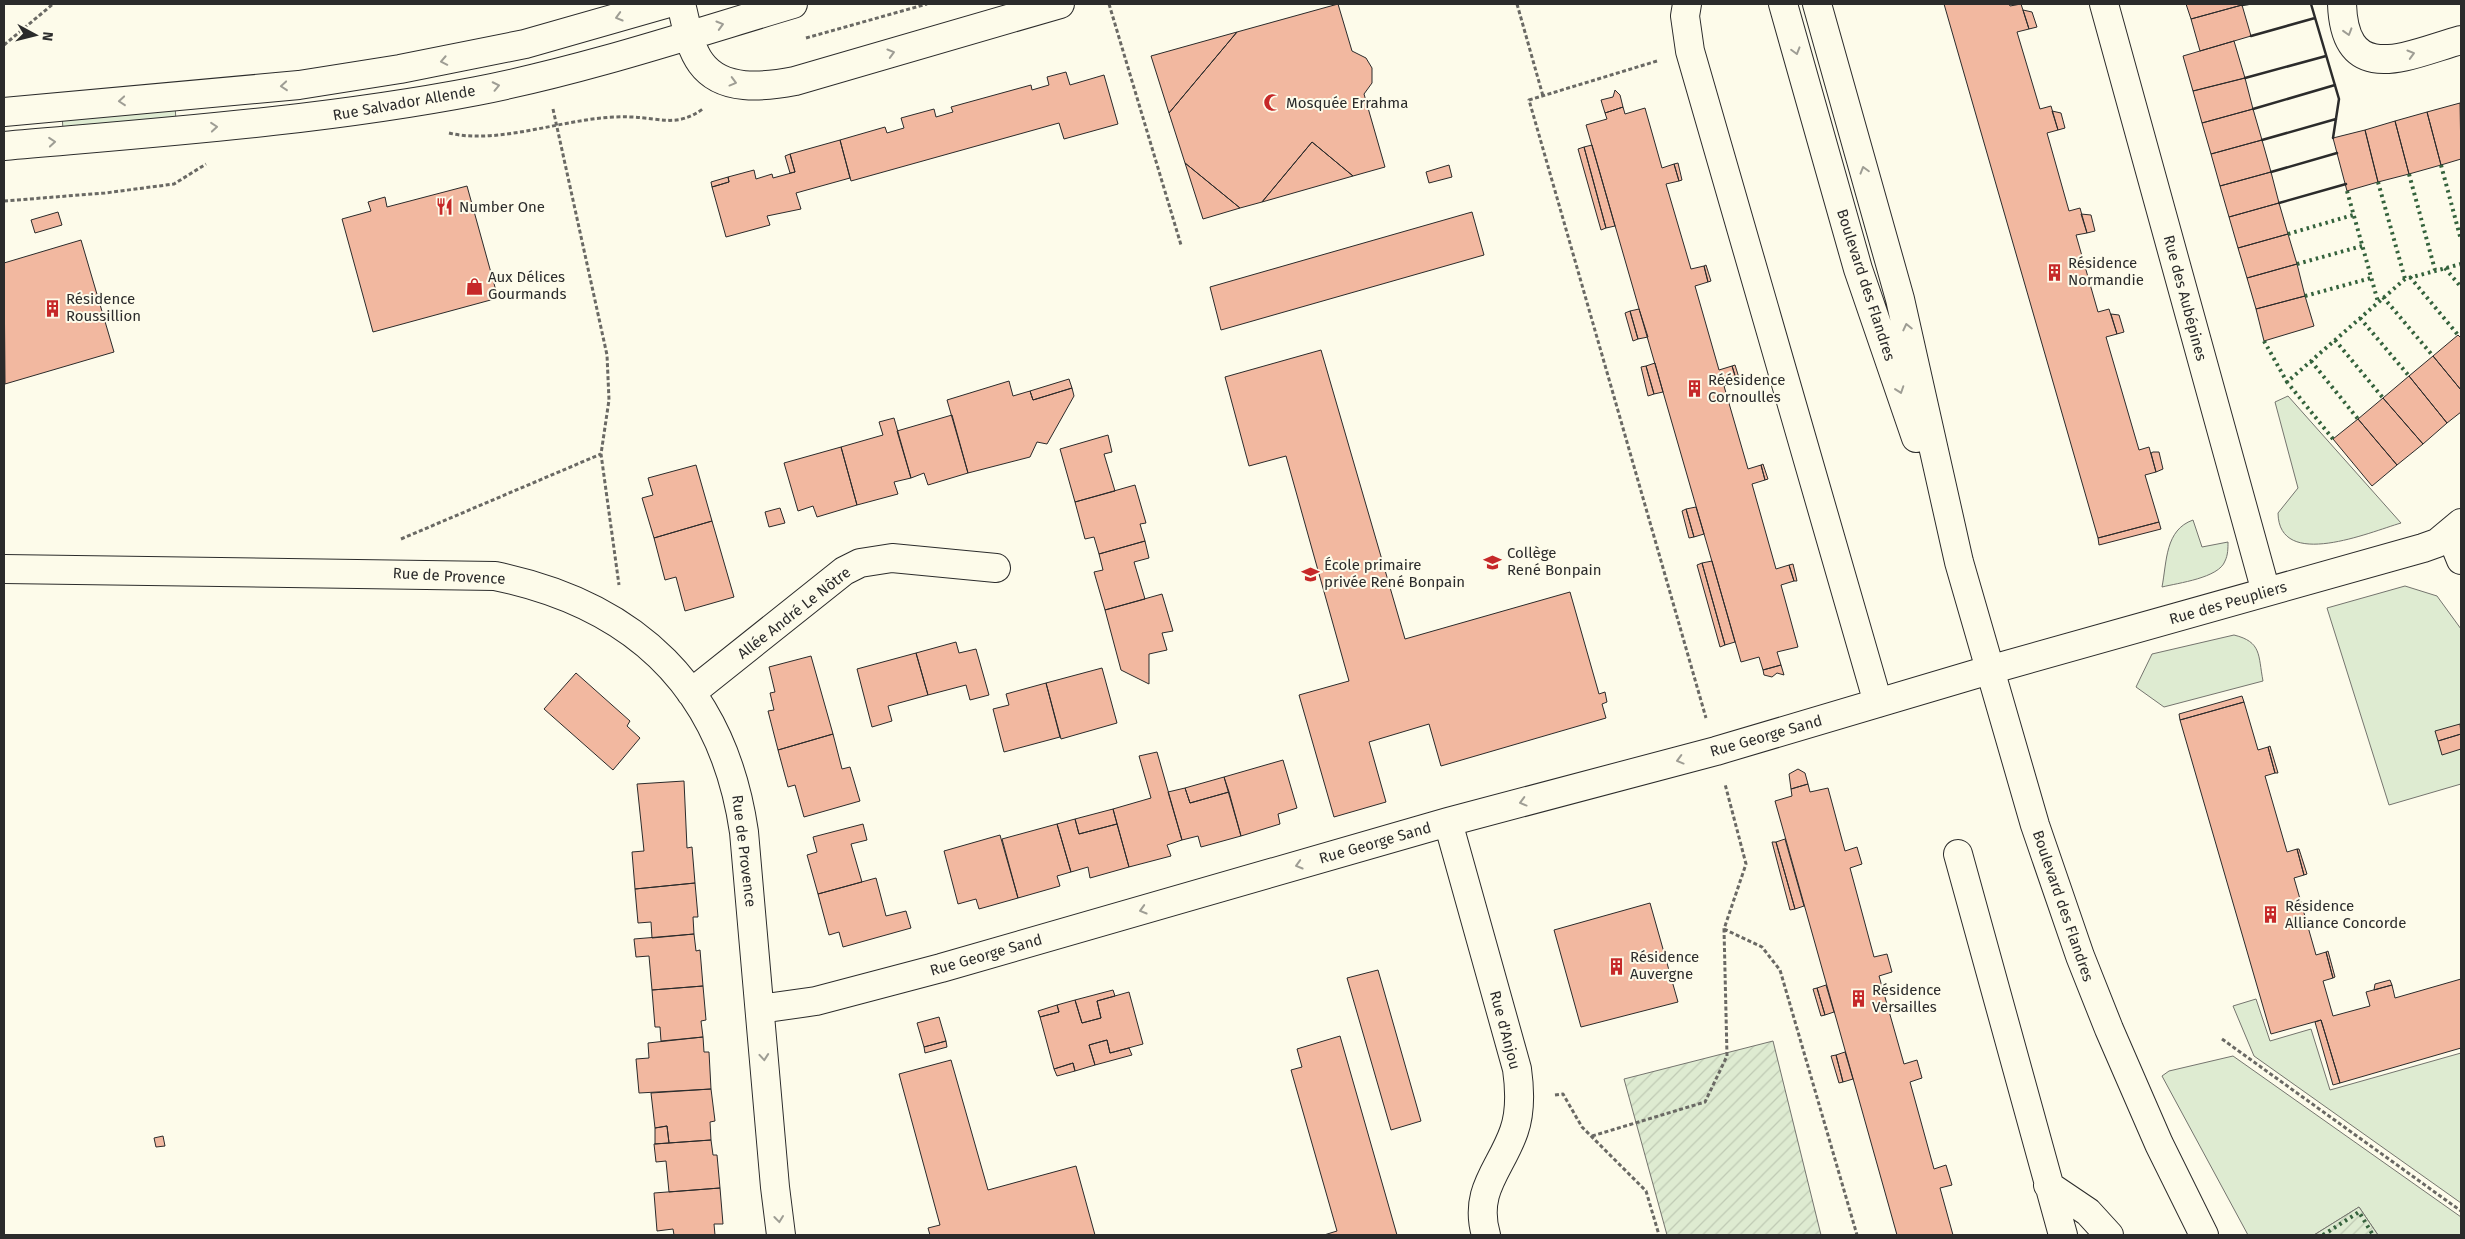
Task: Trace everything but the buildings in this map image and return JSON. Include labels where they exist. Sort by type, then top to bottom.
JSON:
[{"type":"street","points":[[681,4],[696,55],[710,73],[737,84],[760,86],[795,81],[1060,4]]},
{"type":"street","name":"Rue Salvador Allende","points":[[4,146],[341,114],[544,76],[793,4]]},
{"type":"street","points":[[1687,4],[1685,16],[1690,51],[1878,703]]},
{"type":"street","name":"Boulevard des Flandres","points":[[1783,4],[1858,269],[1958,562],[2038,834],[2080,956],[2142,1108],[2204,1235]]},
{"type":"street","name":"Boulevard des Flandres","points":[[1817,4],[1900,299],[1958,562]]},
{"type":"street","name":"Rue des Aubépines","points":[[2104,4],[2266,592]]},
{"type":"street","points":[[2342,4],[2352,43],[2356,51],[2371,58],[2390,60],[2461,40]]},
{"type":"street","points":[[4,112],[299,85],[391,71],[518,45],[651,6],[654,44]]},
{"type":"street","points":[[2456,528],[2461,560]]},
{"type":"street","name":"Rue des Peupliers","points":[[1989,670],[2423,548],[2437,543],[2456,528]]},
{"type":"street","name":"Allée André Le Nôtre","points":[[691,693],[844,571],[860,563],[892,558],[996,568]]},
{"type":"street","name":"Rue de Provence","points":[[4,569],[495,576],[526,582],[560,593],[618,623],[633,633],[658,656],[691,693],[717,734],[730,768],[739,803],[744,832],[781,1235]]},
{"type":"street","name":"Rue George Sand","points":[[760,1009],[816,1001],[922,973],[1448,822],[1716,751],[1989,670]]},
{"type":"street","name":"Rue d'Anjou","points":[[1448,822],[1517,1069],[1519,1100],[1514,1132],[1485,1192],[1483,1205],[1486,1235]]},
{"type":"street","points":[[1958,854],[2063,1235]]},
{"type":"street","points":[[2048,1185],[2088,1212],[2108,1235]]},
{"type":"path","points":[[4,45],[53,4]]},
{"type":"path","points":[[1109,4],[1181,245]]},
{"type":"path","points":[[1517,4],[1543,96]]},
{"type":"path","points":[[1592,1136],[1705,1102],[1727,1056],[1724,928],[1746,864],[1716,751],[1529,100],[1690,51]]},
{"type":"path","points":[[544,76],[557,124],[607,355],[609,400],[601,454],[618,582],[618,623]]},
{"type":"path","points":[[396,541],[601,454]]},
{"type":"path","points":[[1724,928],[1762,947],[1780,970],[1857,1235]]},
{"type":"path","points":[[2222,1039],[2461,1211]]},
{"type":"path","points":[[1519,1100],[1562,1094],[1582,1127],[1646,1191],[1659,1235]]},
{"type":"green space","points":[[175,105],[176,121],[63,130],[62,114]]},
{"type":"green space","points":[[2288,396],[2401,523],[2349,539],[2328,543],[2309,544],[2293,540],[2282,530],[2278,513],[2298,488],[2275,402]]},
{"type":"green space","points":[[2193,520],[2202,547],[2228,542],[2225,561],[2215,572],[2207,576],[2162,587],[2172,539],[2177,531]]},
{"type":"green space","points":[[2405,586],[2437,596],[2461,629],[2461,784],[2389,805],[2327,608]]},
{"type":"green space","points":[[2234,635],[2250,641],[2254,646],[2259,657],[2263,681],[2164,707],[2136,687],[2152,654]]},
{"type":"green space","points":[[2256,999],[2270,1041],[2311,1029],[2330,1090],[2461,1053],[2461,1203],[2254,1056],[2233,1006]]},
{"type":"green space","points":[[1773,1041],[1821,1235],[1667,1235],[1624,1079]]},
{"type":"green space","points":[[2233,1056],[2461,1217],[2461,1235],[2378,1235],[2359,1207],[2314,1235],[2248,1235],[2162,1076],[2169,1071]]},
{"type":"green space","points":[[2359,1207],[2378,1235],[2314,1235]]},
{"type":"hedge","points":[[2441,165],[2461,240]]},
{"type":"hedge","points":[[2409,174],[2435,270]]},
{"type":"hedge","points":[[2378,182],[2405,279]]},
{"type":"hedge","points":[[2347,191],[2378,302]]},
{"type":"hedge","points":[[2288,234],[2353,215]]},
{"type":"hedge","points":[[2297,264],[2362,246]]},
{"type":"hedge","points":[[2333,439],[2287,382],[2405,279],[2461,264]]},
{"type":"hedge","points":[[2445,268],[2461,287]]},
{"type":"hedge","points":[[2410,277],[2458,335]]},
{"type":"hedge","points":[[2305,296],[2371,278]]},
{"type":"hedge","points":[[2383,297],[2433,356]]},
{"type":"hedge","points":[[2360,318],[2409,376]]},
{"type":"hedge","points":[[2335,340],[2383,398]]},
{"type":"hedge","points":[[2264,341],[2287,382]]},
{"type":"hedge","points":[[2311,361],[2358,419]]},
{"type":"hedge","points":[[2323,1235],[2359,1212],[2373,1235]]},
{"type":"wall","points":[[2242,5],[2248,4]]},
{"type":"wall","points":[[2311,4],[2339,99],[2333,138]]},
{"type":"wall","points":[[2251,36],[2315,18]]},
{"type":"wall","points":[[2245,78],[2326,56]]},
{"type":"wall","points":[[2253,109],[2335,85]]},
{"type":"wall","points":[[2262,140],[2336,119]]},
{"type":"wall","points":[[2271,172],[2337,153]]},
{"type":"wall","points":[[2279,203],[2346,184]]},
{"type":"place","name":"Mosquée Errahma","points":[[1272,103]]},
{"type":"place","name":"Number One","points":[[445,207]]},
{"type":"place","name":"Résidence Normandie","points":[[2054,272]]},
{"type":"place","name":"Aux Délices Gourmands","points":[[474,286]]},
{"type":"place","name":"Résidence Roussillion","points":[[52,308]]},
{"type":"place","name":"Réésidence Cornoulles","points":[[1694,389]]},
{"type":"place","name":"Collège René Bonpain","points":[[1493,562]]},
{"type":"place","name":"École primaire privée René Bonpain","points":[[1310,574]]},
{"type":"place","name":"Résidence Alliance Concorde","points":[[2271,915]]},
{"type":"place","name":"Résidence Auvergne","points":[[1616,966]]},
{"type":"place","name":"Résidence Versailles","points":[[1858,999]]}]
